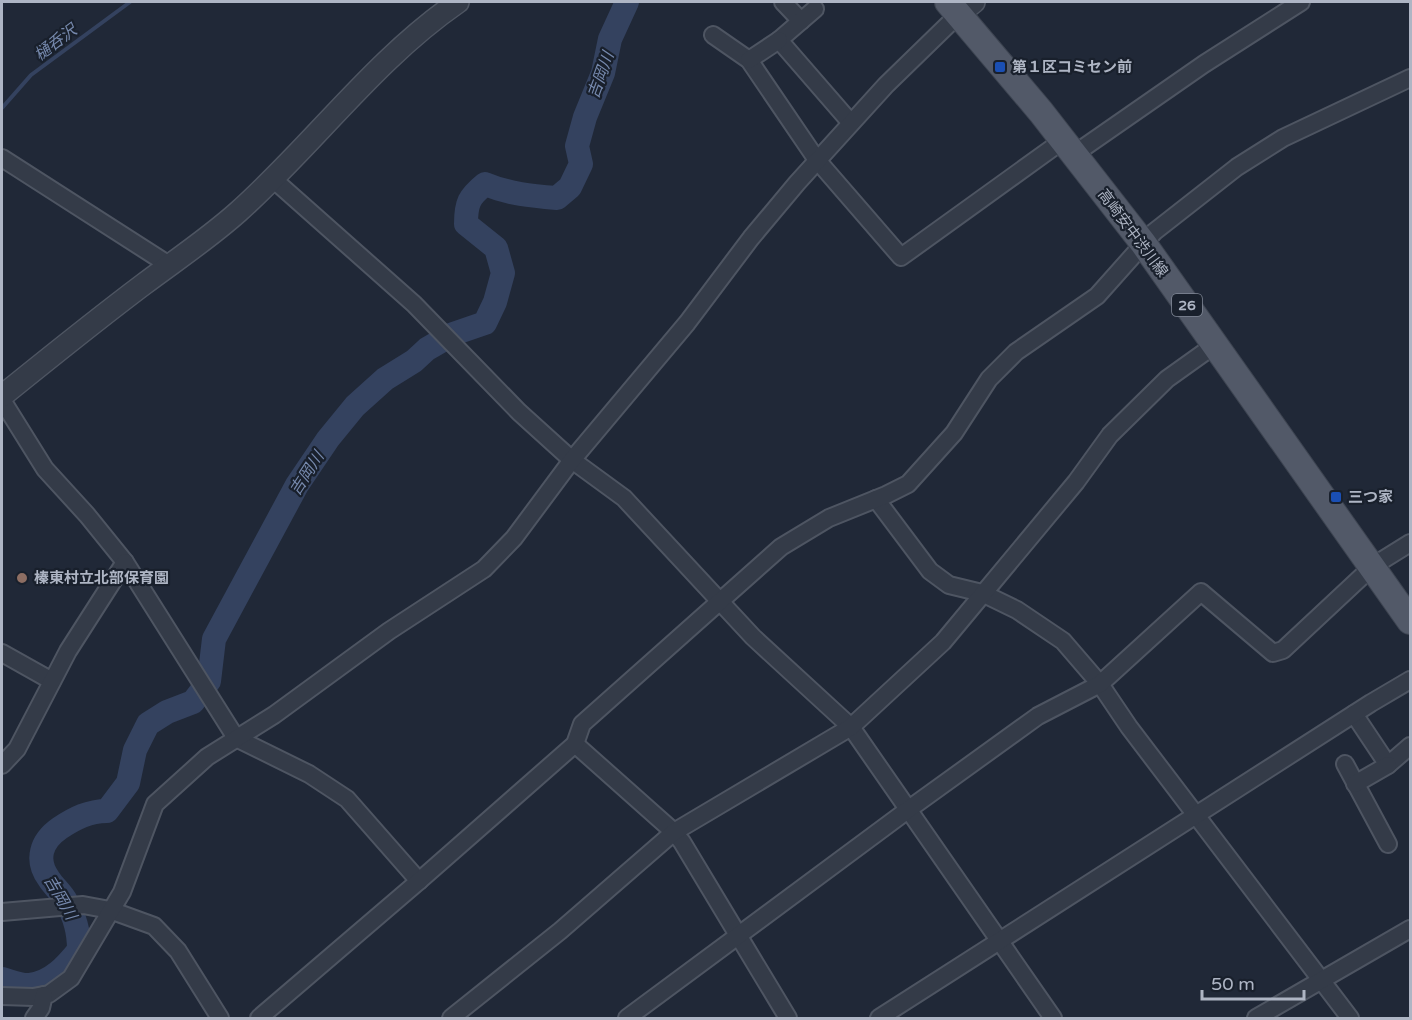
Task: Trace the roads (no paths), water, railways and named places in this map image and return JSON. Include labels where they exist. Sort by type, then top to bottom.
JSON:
[{"type":"main road","name":"高崎安中渋川線","points":[[960,6],[1143,243],[1410,621]]},
{"type":"street","points":[[419,881],[347,800],[309,774],[236,738],[125,562],[87,515],[45,469],[2,398],[84,330],[212,233],[273,179],[391,57],[441,13],[458,2]]},
{"type":"street","points":[[783,2],[801,21]]},
{"type":"street","points":[[712,35],[749,60],[818,160],[901,257],[1068,148],[1301,2]]},
{"type":"street","points":[[2,996],[33,997],[49,994],[70,978],[122,892],[155,804],[207,758],[274,715],[389,631],[484,568],[514,538],[572,460],[687,323],[751,238],[851,123],[960,6]]},
{"type":"street","points":[[749,60],[779,40],[815,9]]},
{"type":"street","points":[[779,40],[851,123]]},
{"type":"street","points":[[259,1018],[574,744],[582,724],[781,547],[829,518],[908,484],[954,434],[989,379],[1016,352],[1097,296],[1154,231],[1237,167],[1284,138],[1410,78]]},
{"type":"street","points":[[2,158],[169,265]]},
{"type":"street","points":[[273,179],[414,304],[519,412],[572,460],[624,498],[753,637],[851,727],[1053,1018]]},
{"type":"street","points":[[451,1018],[560,931],[674,832],[851,727],[943,642],[1076,482],[1110,435],[1167,379],[1216,344]]},
{"type":"street","points":[[876,499],[930,571],[949,585],[982,593],[1017,610],[1063,641],[1100,684],[1129,727],[1350,1018]]},
{"type":"street","points":[[627,1018],[1038,716],[1100,684],[1201,592],[1274,653],[1283,650],[1373,567],[1410,543]]},
{"type":"street","points":[[2,765],[18,749],[68,651],[125,562]]},
{"type":"street","points":[[2,653],[52,681]]},
{"type":"street","points":[[879,1018],[1410,680]]},
{"type":"street","points":[[1354,714],[1388,765]]},
{"type":"street","points":[[574,744],[674,832],[788,1018]]},
{"type":"street","points":[[1356,784],[1388,765],[1410,747]]},
{"type":"street","points":[[1345,764],[1388,844]]},
{"type":"street","points":[[2,912],[83,905],[110,910],[154,926],[178,951],[219,1018]]},
{"type":"street","points":[[1256,1018],[1410,929]]},
{"type":"street","points":[[34,1018],[41,1008],[44,995]]},
{"type":"waterway","name":"樋呑沢","points":[[2,108],[31,75],[130,2]]},
{"type":"waterway","name":"吉岡川","points":[[2,979],[23,985],[45,981],[69,962],[79,950],[72,913],[42,865],[44,845],[53,833],[71,821],[88,814],[107,811],[128,783],[135,750],[148,724],[167,712],[193,702],[209,681],[214,639],[297,485],[328,439],[355,406],[385,379],[414,361],[427,349],[453,334],[485,323],[495,302],[503,273],[496,248],[466,224],[470,201],[485,184],[512,192],[557,198],[570,187],[581,164],[577,146],[585,117],[603,73],[610,39],[627,2]]},
{"type":"place","name":"第１区コミセン前","points":[[1000,67]]},
{"type":"place","name":"三つ家","points":[[1336,497]]},
{"type":"place","name":"榛東村立北部保育園","points":[[22,578]]}]
